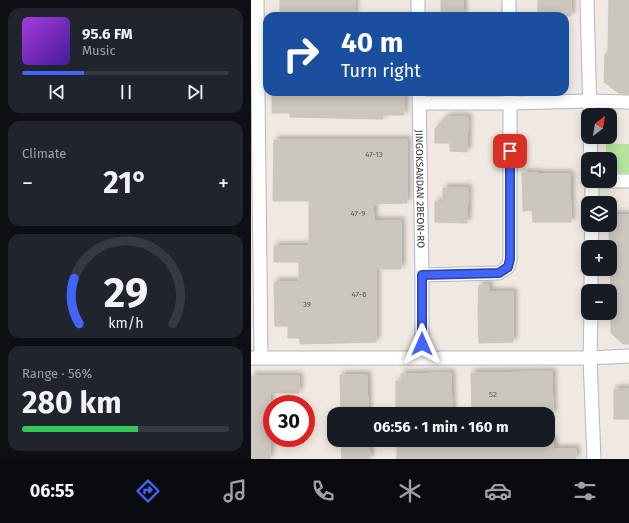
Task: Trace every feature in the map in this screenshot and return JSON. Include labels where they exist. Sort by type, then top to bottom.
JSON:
[{"type":"street","points":[[257,0],[256,358],[591,358],[629,356]]},
{"type":"street","points":[[418,0],[418,12]]},
{"type":"street","points":[[509,0],[509,12]]},
{"type":"street","points":[[587,0],[590,108]]},
{"type":"street","name":"JINGOKSANDAN 2BEON-RO","points":[[422,358],[419,98],[510,98],[629,102]]},
{"type":"street","points":[[422,275],[499,273],[508,267],[510,259],[510,98]]},
{"type":"street","points":[[617,182],[629,182]]},
{"type":"street","points":[[591,320],[594,459]]},
{"type":"green space","points":[[606,144],[629,144],[629,173],[617,172],[617,152],[606,152]]},
{"type":"building","points":[[280,0],[355,0],[354,12],[280,12]]},
{"type":"building","points":[[441,0],[463,0],[463,12],[441,12]]},
{"type":"building","points":[[538,0],[571,0],[571,16],[569,16],[569,12],[538,12]]},
{"type":"building","points":[[609,0],[629,0],[629,94],[619,93],[604,82],[605,54],[608,54]]},
{"type":"building","points":[[272,96],[404,96],[404,115],[383,115],[383,119],[290,117],[290,113],[272,113]]},
{"type":"building","points":[[446,117],[468,117],[467,152],[450,151],[450,143],[435,143],[435,129]]},
{"type":"building","points":[[274,140],[407,140],[407,203],[373,204],[374,221],[401,221],[401,269],[376,269],[376,342],[300,344],[300,338],[288,338],[288,326],[275,326],[274,282],[299,282],[299,262],[274,262],[274,246],[309,246],[309,201],[273,201]]},
{"type":"building","points":[[522,173],[570,174],[571,222],[533,222],[532,210],[523,211]]},
{"type":"building","points":[[443,188],[468,188],[467,223],[435,222],[435,202],[443,202]]},
{"type":"building","points":[[617,215],[629,215],[629,344],[623,344],[611,333],[611,320],[617,320],[617,284],[610,284],[610,276],[617,276],[617,240],[609,240],[609,232],[617,232]]},
{"type":"building","points":[[479,285],[489,285],[489,292],[513,292],[513,342],[479,343]]},
{"type":"building","points":[[552,372],[553,407],[472,407],[471,373]]},
{"type":"building","points":[[451,373],[452,407],[396,407],[396,381],[401,381],[401,374]]},
{"type":"building","points":[[340,375],[367,375],[368,407],[341,407]]},
{"type":"building","points":[[251,376],[299,376],[299,393],[270,393],[270,395],[263,395],[263,447],[270,447],[270,459],[251,459]]},
{"type":"building","points":[[614,389],[629,389],[629,419],[614,419]]},
{"type":"building","points":[[341,447],[369,447],[370,459],[342,459]]},
{"type":"building","points":[[397,447],[553,447],[553,449],[576,449],[576,459],[397,459]]},
{"type":"route","points":[[422,344],[422,275],[499,273],[508,267],[510,259],[510,151]]}]
